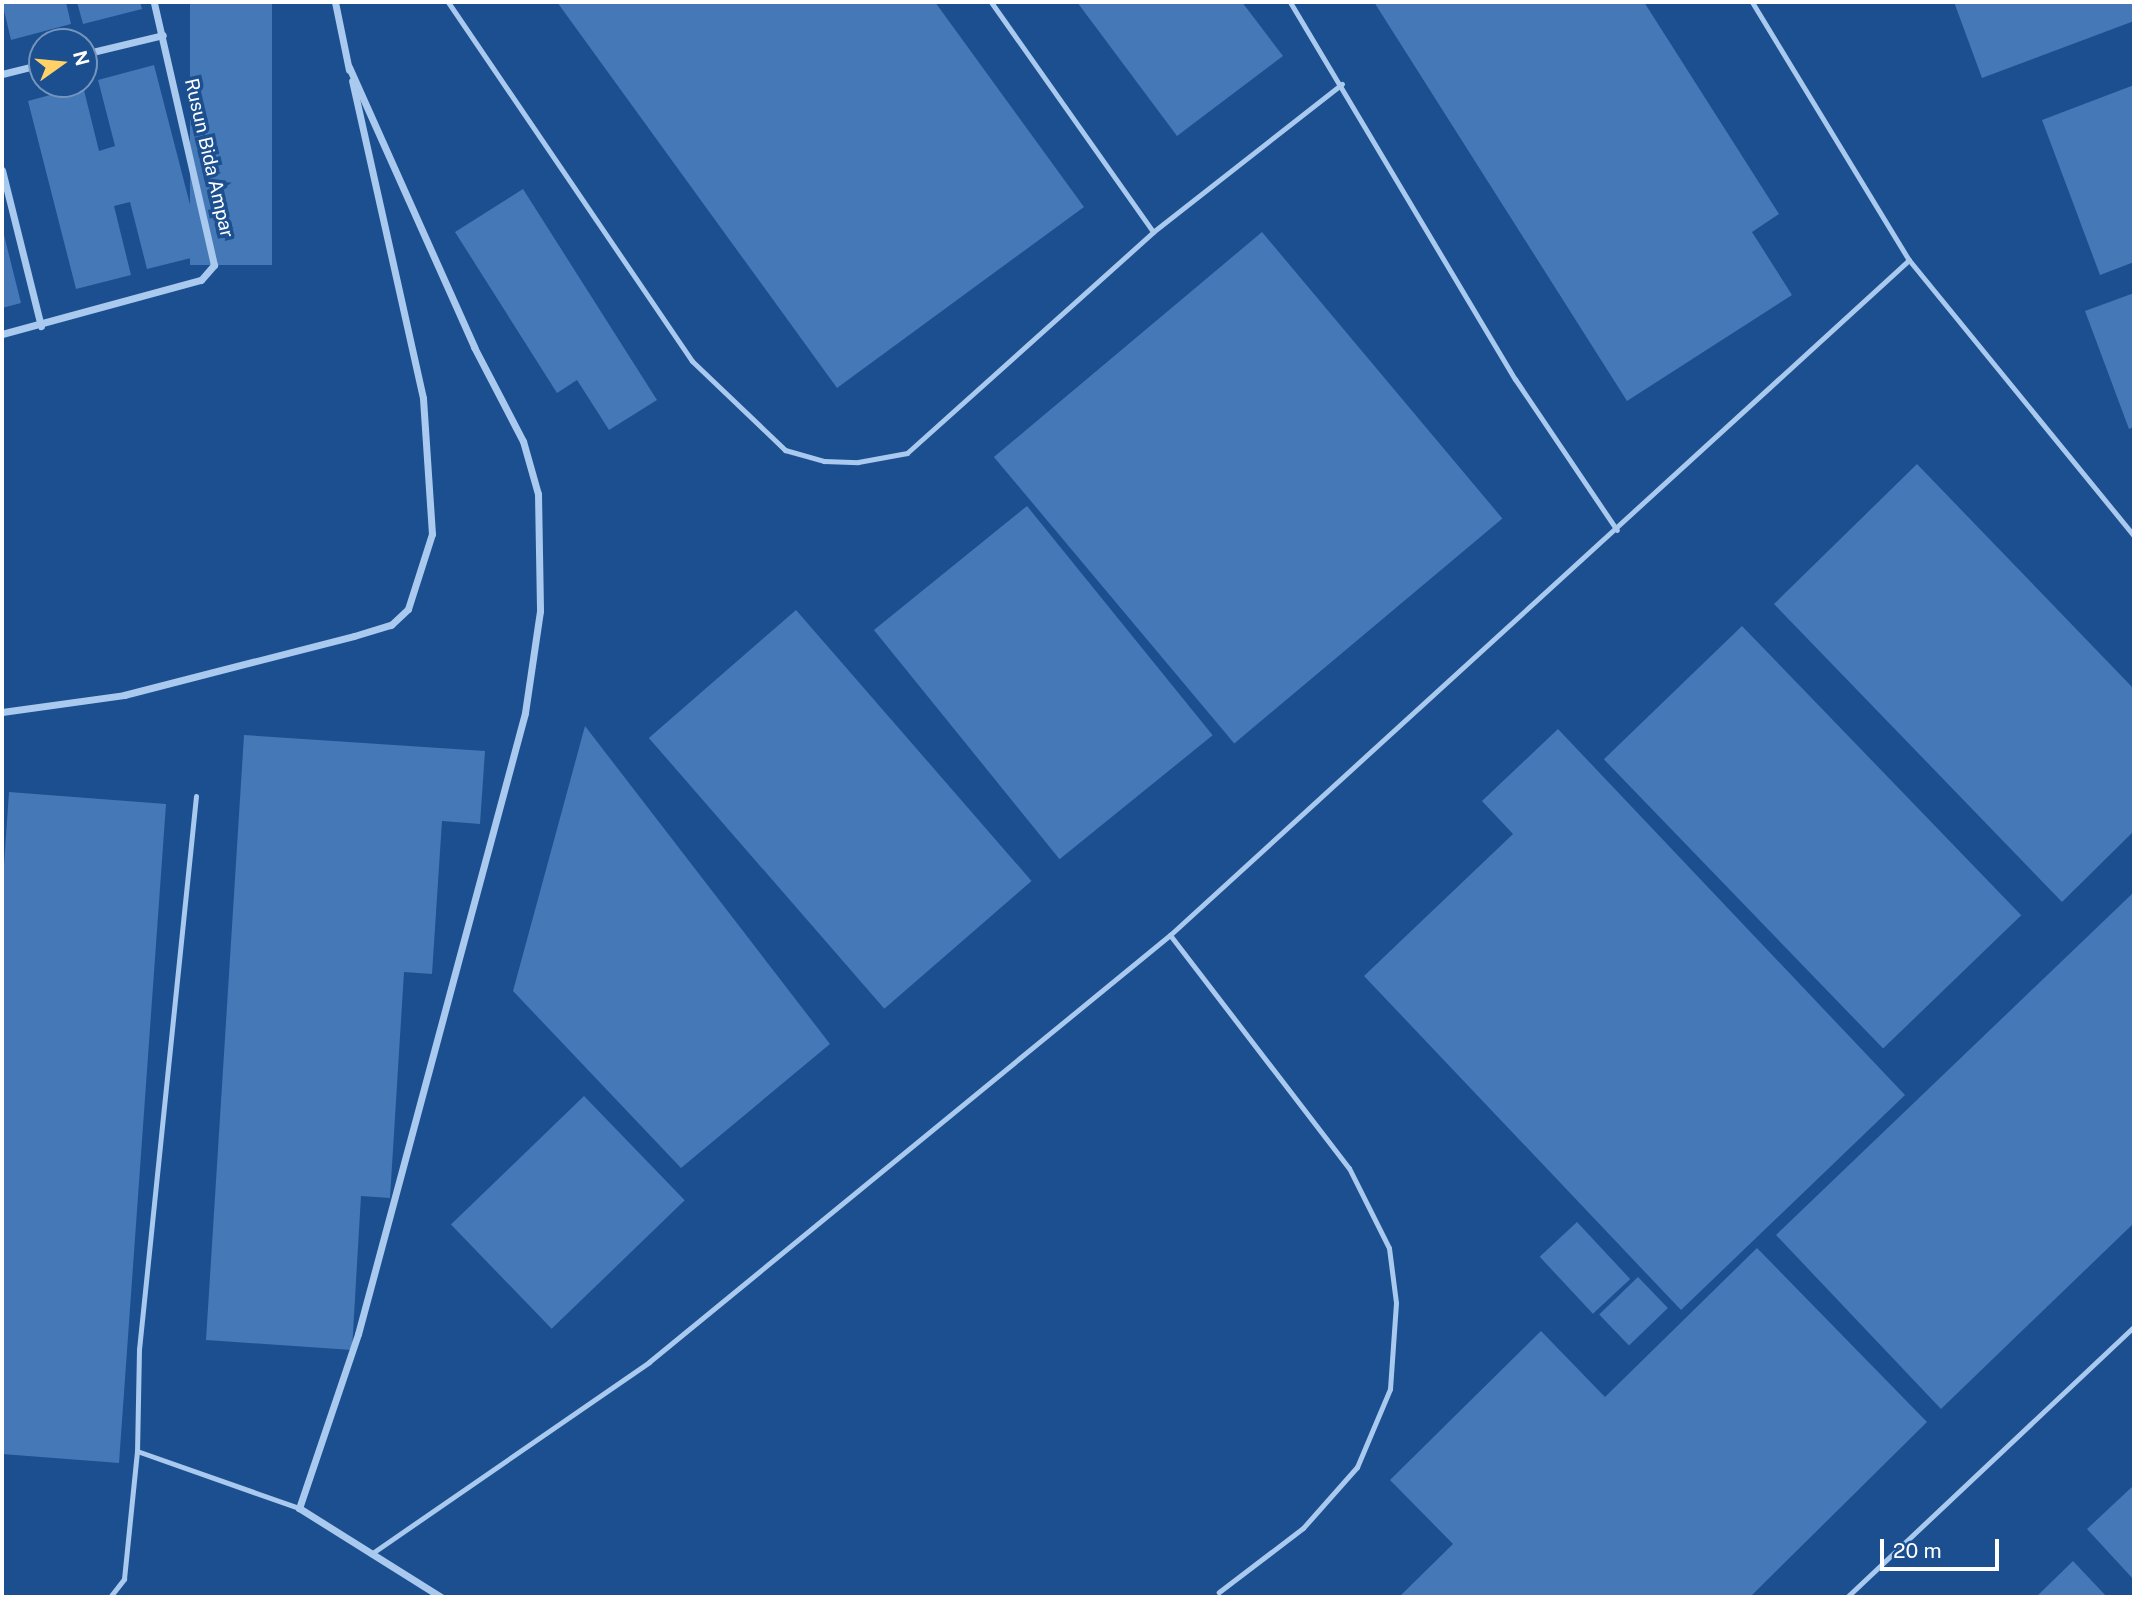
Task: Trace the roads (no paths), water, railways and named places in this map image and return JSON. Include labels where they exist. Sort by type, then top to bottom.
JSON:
[{"type":"street","name":"Rusun Bida Ampar","points":[[2,334],[41,326],[201,280],[215,265],[154,2]]},
{"type":"street","points":[[2,712],[124,695],[391,625],[408,609],[432,534],[424,410],[335,2]]},
{"type":"street","points":[[98,51],[163,35]]},
{"type":"street","points":[[349,67],[474,347],[523,441],[538,494],[540,611],[525,713],[358,1334],[299,1508],[441,1597]]},
{"type":"street","points":[[2,74],[28,68]]},
{"type":"street","points":[[2,170],[41,326]]},
{"type":"lane","points":[[448,2],[692,361],[785,450],[824,461],[858,462],[907,453],[1153,232],[1342,84]]},
{"type":"lane","points":[[991,2],[1153,232]]},
{"type":"lane","points":[[1290,2],[1342,84],[1515,379],[1617,530]]},
{"type":"lane","points":[[1752,2],[1909,260],[2134,536]]},
{"type":"lane","points":[[371,1554],[649,1362],[1170,935],[1617,530],[1909,260]]},
{"type":"lane","points":[[110,1597],[124,1579],[137,1451],[139,1349],[196,796]]},
{"type":"lane","points":[[1170,935],[1349,1168],[1389,1248],[1396,1303],[1390,1389],[1357,1467],[1303,1528],[1219,1592]]},
{"type":"lane","points":[[1847,1597],[2134,1327]]},
{"type":"lane","points":[[137,1451],[299,1508]]}]
